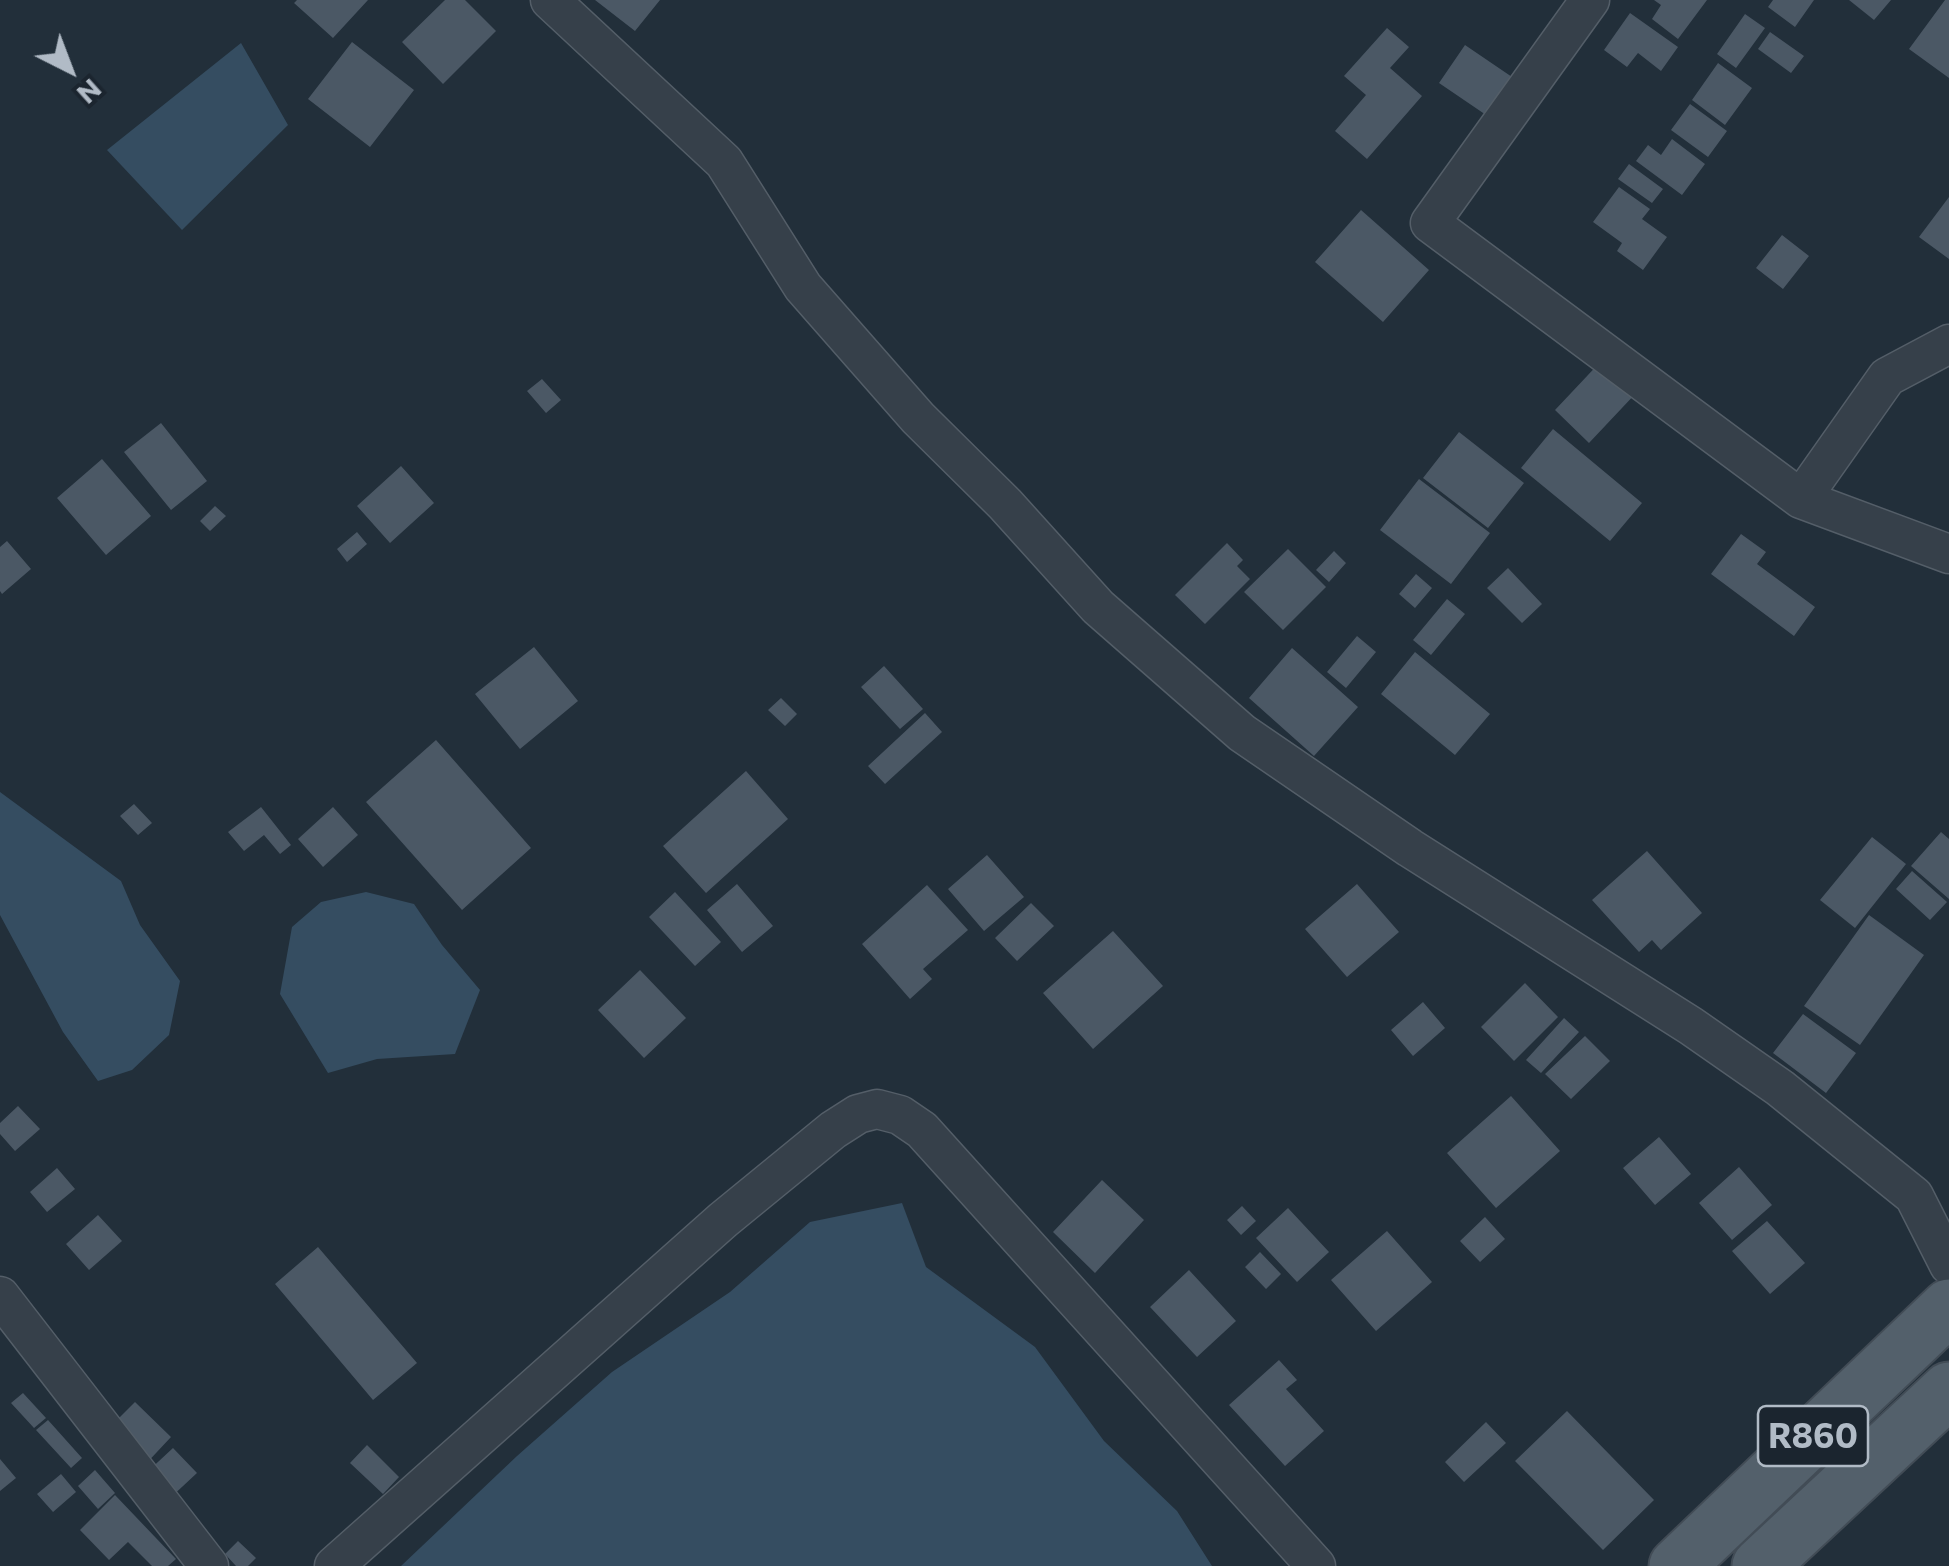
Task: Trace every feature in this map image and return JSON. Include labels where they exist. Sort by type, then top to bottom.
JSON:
[{"type":"main road","name":"R860","points":[[1677,1566],[1949,1306]]},
{"type":"main road","name":"R860","points":[[1760,1566],[1949,1390]]},
{"type":"street","points":[[550,0],[724,162],[803,287],[918,418],[1006,504],[1098,607],[1242,733],[1410,848],[1692,1026],[1780,1088],[1914,1196],[1949,1265]]},
{"type":"street","points":[[1590,0],[1430,224],[1801,499],[1949,554]]},
{"type":"street","points":[[1801,499],[1887,377],[1949,344]]},
{"type":"street","points":[[334,1566],[723,1220],[833,1130],[858,1114],[877,1109],[900,1115],[922,1130],[1316,1566]]},
{"type":"street","points":[[0,1296],[209,1566]]},
{"type":"water","points":[[241,43],[288,125],[182,230],[107,150]]},
{"type":"water","points":[[0,792],[121,881],[140,925],[180,981],[169,1035],[132,1070],[98,1081],[63,1032],[0,915]]},
{"type":"water","points":[[366,892],[414,904],[480,990],[455,1054],[377,1059],[328,1073],[280,994],[292,927],[321,902]]},
{"type":"water","points":[[902,1203],[926,1267],[1035,1347],[1104,1441],[1177,1511],[1212,1566],[401,1566],[612,1372],[730,1292],[810,1222]]},
{"type":"building","points":[[368,0],[333,38],[294,3]]},
{"type":"building","points":[[445,0],[465,0],[496,31],[443,84],[402,42]]},
{"type":"building","points":[[595,0],[660,0],[635,31]]},
{"type":"building","points":[[1654,0],[1707,0],[1678,39],[1652,19],[1661,5]]},
{"type":"building","points":[[1773,0],[1814,0],[1795,27],[1768,7]]},
{"type":"building","points":[[1849,0],[1891,0],[1874,20]]},
{"type":"building","points":[[1945,0],[1949,0],[1949,78],[1909,49]]},
{"type":"building","points":[[1630,13],[1678,47],[1661,71],[1638,53],[1627,67],[1604,50]]},
{"type":"building","points":[[1745,14],[1765,28],[1736,68],[1717,54]]},
{"type":"building","points":[[1387,28],[1409,47],[1390,68],[1422,96],[1367,159],[1335,131],[1366,95],[1344,76]]},
{"type":"building","points":[[1770,32],[1804,56],[1791,73],[1758,49]]},
{"type":"building","points":[[352,42],[414,90],[370,147],[308,99]]},
{"type":"building","points":[[1465,45],[1515,79],[1489,117],[1439,83]]},
{"type":"building","points":[[1718,63],[1752,88],[1725,125],[1692,100]]},
{"type":"building","points":[[1690,104],[1727,131],[1708,157],[1671,130]]},
{"type":"building","points":[[1672,139],[1705,164],[1682,195],[1636,161],[1648,145],[1661,155]]},
{"type":"building","points":[[1629,164],[1663,189],[1652,203],[1618,179]]},
{"type":"building","points":[[1619,187],[1650,209],[1642,219],[1667,237],[1643,270],[1617,251],[1622,243],[1593,222]]},
{"type":"building","points":[[1949,197],[1949,259],[1919,237]]},
{"type":"building","points":[[1361,210],[1429,270],[1383,322],[1315,262]]},
{"type":"building","points":[[1782,235],[1809,256],[1783,289],[1756,268]]},
{"type":"building","points":[[1604,358],[1638,391],[1589,443],[1555,410]]},
{"type":"building","points":[[542,379],[561,400],[546,413],[527,391]]},
{"type":"building","points":[[161,423],[207,481],[171,510],[124,452]]},
{"type":"building","points":[[1553,429],[1642,503],[1610,541],[1521,468]]},
{"type":"building","points":[[1459,432],[1524,483],[1488,528],[1423,478]]},
{"type":"building","points":[[102,459],[151,516],[106,555],[57,498]]},
{"type":"building","points":[[401,466],[434,503],[390,543],[357,506]]},
{"type":"building","points":[[1419,479],[1490,533],[1451,584],[1380,530]]},
{"type":"building","points":[[215,506],[226,516],[210,531],[200,521]]},
{"type":"building","points":[[357,532],[367,544],[347,562],[337,549]]},
{"type":"building","points":[[1741,534],[1766,552],[1757,564],[1815,607],[1794,636],[1711,574]]},
{"type":"building","points":[[7,541],[31,569],[2,594],[0,547]]},
{"type":"building","points":[[1227,543],[1243,560],[1237,566],[1250,579],[1205,624],[1175,595]]},
{"type":"building","points":[[1288,549],[1326,587],[1283,630],[1244,592]]},
{"type":"building","points":[[1334,551],[1346,563],[1329,582],[1316,570]]},
{"type":"building","points":[[1508,568],[1542,604],[1522,623],[1487,588]]},
{"type":"building","points":[[1416,574],[1432,588],[1415,608],[1399,594]]},
{"type":"building","points":[[1447,599],[1465,614],[1431,655],[1413,640]]},
{"type":"building","points":[[1357,636],[1376,652],[1346,688],[1327,672]]},
{"type":"building","points":[[534,647],[578,701],[520,749],[475,694]]},
{"type":"building","points":[[1292,648],[1358,707],[1314,756],[1249,698]]},
{"type":"building","points":[[1415,652],[1490,714],[1455,755],[1381,694]]},
{"type":"building","points":[[884,666],[923,709],[900,729],[861,687]]},
{"type":"building","points":[[781,698],[797,714],[785,726],[768,710]]},
{"type":"building","points":[[925,713],[942,732],[885,784],[868,766]]},
{"type":"building","points":[[436,740],[531,848],[462,910],[366,802]]},
{"type":"building","points":[[746,771],[788,819],[706,893],[663,846]]},
{"type":"building","points":[[134,804],[152,823],[138,835],[120,816]]},
{"type":"building","points":[[261,807],[291,845],[280,854],[264,835],[244,851],[228,832]]},
{"type":"building","points":[[333,807],[358,835],[323,867],[298,839]]},
{"type":"building","points":[[1941,832],[1949,839],[1949,899],[1911,866]]},
{"type":"building","points":[[1872,837],[1906,864],[1855,928],[1820,900]]},
{"type":"building","points":[[1647,851],[1702,913],[1661,950],[1652,940],[1639,952],[1592,900]]},
{"type":"building","points":[[987,855],[1024,897],[984,931],[948,889]]},
{"type":"building","points":[[1912,871],[1947,902],[1930,920],[1896,889]]},
{"type":"building","points":[[737,884],[773,926],[742,952],[707,910]]},
{"type":"building","points":[[1357,884],[1399,932],[1347,977],[1305,929]]},
{"type":"building","points":[[927,885],[968,930],[923,969],[932,979],[910,999],[862,944]]},
{"type":"building","points":[[675,892],[721,942],[695,966],[649,917]]},
{"type":"building","points":[[1031,903],[1054,926],[1017,961],[995,938]]},
{"type":"building","points":[[1869,915],[1924,955],[1860,1045],[1804,1006]]},
{"type":"building","points":[[1113,931],[1163,986],[1093,1049],[1043,993]]},
{"type":"building","points":[[640,970],[686,1018],[644,1058],[598,1010]]},
{"type":"building","points":[[1525,983],[1558,1017],[1514,1061],[1481,1027]]},
{"type":"building","points":[[1423,1002],[1445,1028],[1413,1056],[1391,1030]]},
{"type":"building","points":[[1803,1014],[1856,1053],[1826,1093],[1773,1053]]},
{"type":"building","points":[[1564,1018],[1579,1032],[1541,1073],[1526,1060]]},
{"type":"building","points":[[1585,1036],[1610,1061],[1571,1099],[1545,1074]]},
{"type":"building","points":[[1511,1096],[1560,1151],[1496,1208],[1447,1153]]},
{"type":"building","points":[[18,1106],[40,1129],[15,1151],[0,1134],[0,1123]]},
{"type":"building","points":[[1659,1137],[1691,1174],[1655,1205],[1623,1168]]},
{"type":"building","points":[[1739,1167],[1772,1205],[1732,1240],[1699,1203]]},
{"type":"building","points":[[57,1168],[75,1189],[47,1212],[30,1192]]},
{"type":"building","points":[[1102,1180],[1144,1220],[1095,1273],[1053,1232]]},
{"type":"building","points":[[1242,1206],[1256,1221],[1241,1235],[1227,1220]]},
{"type":"building","points":[[1288,1208],[1329,1252],[1297,1282],[1256,1238]]},
{"type":"building","points":[[98,1215],[122,1241],[89,1270],[66,1244]]},
{"type":"building","points":[[1485,1217],[1505,1239],[1480,1262],[1460,1241]]},
{"type":"building","points":[[1767,1221],[1805,1263],[1770,1294],[1732,1251]]},
{"type":"building","points":[[1387,1231],[1432,1282],[1376,1331],[1331,1280]]},
{"type":"building","points":[[318,1247],[417,1363],[373,1400],[275,1284]]},
{"type":"building","points":[[1260,1252],[1281,1274],[1266,1289],[1245,1267]]},
{"type":"building","points":[[1189,1270],[1236,1321],[1197,1357],[1150,1307]]},
{"type":"building","points":[[1279,1360],[1297,1380],[1286,1389],[1324,1431],[1285,1466],[1229,1405]]},
{"type":"building","points":[[23,1393],[46,1418],[34,1428],[11,1403]]},
{"type":"building","points":[[135,1402],[171,1437],[142,1468],[105,1432]]},
{"type":"building","points":[[1567,1411],[1654,1500],[1603,1550],[1515,1461]]},
{"type":"building","points":[[48,1420],[82,1458],[71,1468],[36,1430]]},
{"type":"building","points":[[1486,1422],[1506,1443],[1464,1482],[1445,1462]]},
{"type":"building","points":[[367,1445],[399,1477],[383,1494],[350,1463]]},
{"type":"building","points":[[173,1448],[197,1473],[168,1500],[145,1474]]},
{"type":"building","points":[[0,1459],[16,1478],[0,1491]]},
{"type":"building","points":[[95,1470],[115,1493],[98,1509],[78,1486]]},
{"type":"building","points":[[61,1474],[76,1492],[53,1512],[37,1494]]},
{"type":"building","points":[[115,1495],[176,1559],[168,1566],[152,1566],[128,1542],[109,1560],[80,1530]]},
{"type":"building","points":[[238,1541],[256,1558],[248,1566],[236,1566],[225,1554]]}]
